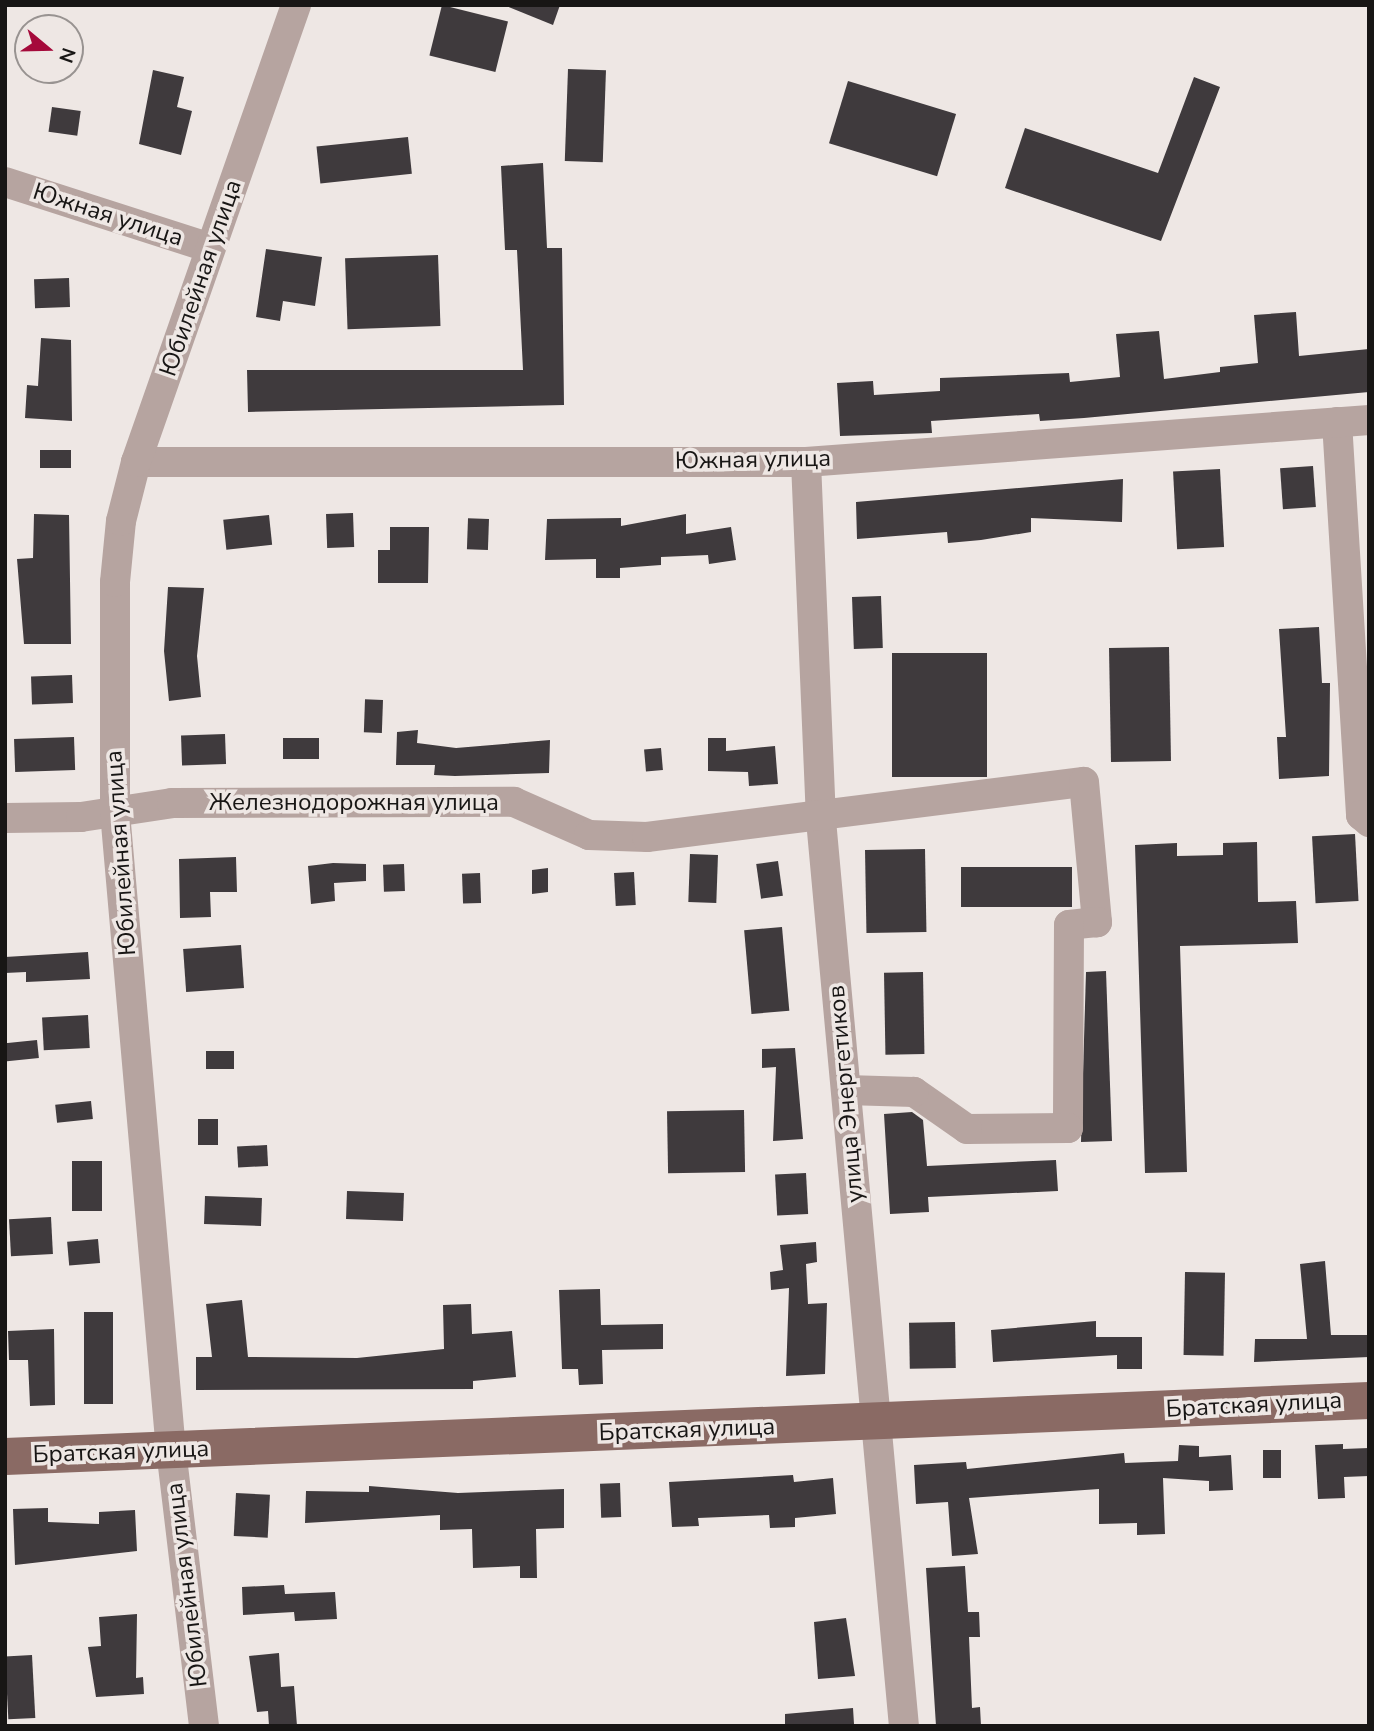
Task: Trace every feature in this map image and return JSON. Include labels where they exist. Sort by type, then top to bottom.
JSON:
[{"type":"main road","name":"Братская улица","points":[[5,1455],[171,1451],[1369,1399]]},
{"type":"street","name":"Юбилейная улица","points":[[204,1726],[171,1451],[115,812],[115,582],[121,521],[136,462],[296,5]]},
{"type":"street","name":"Южная улица","points":[[5,182],[210,248]]},
{"type":"street","name":"Южная улица","points":[[136,462],[806,462],[1369,421]]},
{"type":"street","points":[[1337,422],[1360,815],[1369,821]]},
{"type":"street","name":"улица Энергетиков","points":[[806,462],[821,820],[904,1726]]},
{"type":"street","name":"Железнодорожная улица","points":[[5,818],[115,812],[172,803],[514,802],[589,835],[647,837],[821,820],[849,807],[1084,782],[1097,922],[1069,925],[1068,1128],[968,1129],[914,1092],[846,1090]]},
{"type":"building","points":[[442,5],[508,21],[495,72],[429,55]]},
{"type":"building","points":[[504,5],[560,5],[553,25]]},
{"type":"building","points":[[568,69],[606,70],[603,162],[565,161]]},
{"type":"building","points":[[153,70],[184,77],[177,107],[192,111],[181,155],[139,144]]},
{"type":"building","points":[[1194,77],[1220,87],[1161,241],[1005,188],[1025,128],[1158,173]]},
{"type":"building","points":[[848,81],[956,114],[937,176],[829,143]]},
{"type":"building","points":[[52,107],[81,111],[77,136],[49,132]]},
{"type":"building","points":[[408,137],[412,174],[320,183],[317,147]]},
{"type":"building","points":[[543,163],[547,248],[562,248],[564,405],[248,412],[247,370],[523,370],[517,250],[505,250],[501,166]]},
{"type":"building","points":[[266,249],[322,257],[315,306],[283,301],[280,321],[256,317]]},
{"type":"building","points":[[438,255],[440,326],[348,329],[345,258]]},
{"type":"building","points":[[69,278],[70,307],[35,308],[34,279]]},
{"type":"building","points":[[1296,312],[1299,356],[1369,349],[1369,392],[1040,421],[1039,414],[931,421],[932,433],[840,436],[837,383],[873,381],[874,395],[940,391],[940,378],[1069,373],[1070,382],[1120,377],[1116,334],[1159,331],[1164,379],[1220,372],[1220,367],[1258,363],[1254,315]]},
{"type":"building","points":[[41,338],[71,340],[72,421],[25,418],[27,385],[38,386]]},
{"type":"building","points":[[40,450],[71,450],[71,468],[40,468]]},
{"type":"building","points":[[1313,466],[1316,507],[1283,509],[1280,468]]},
{"type":"building","points":[[1220,469],[1224,547],[1177,549],[1173,471]]},
{"type":"building","points":[[1123,479],[1122,522],[1031,518],[1031,532],[948,543],[947,532],[857,539],[856,502]]},
{"type":"building","points":[[353,513],[354,547],[327,548],[326,514]]},
{"type":"building","points":[[34,514],[69,515],[71,644],[24,644],[17,559],[33,558]]},
{"type":"building","points":[[686,514],[686,534],[731,527],[736,560],[709,564],[708,555],[661,557],[661,565],[620,568],[620,578],[596,578],[596,559],[545,560],[547,519],[621,518],[621,526]]},
{"type":"building","points":[[269,515],[272,545],[226,550],[223,520]]},
{"type":"building","points":[[468,518],[489,519],[488,550],[467,549]]},
{"type":"building","points":[[390,527],[429,527],[428,583],[378,583],[378,550],[390,550]]},
{"type":"building","points":[[168,587],[204,588],[197,656],[201,697],[169,701],[164,651]]},
{"type":"building","points":[[881,596],[883,648],[854,649],[852,597]]},
{"type":"building","points":[[1319,627],[1322,683],[1330,683],[1329,776],[1279,779],[1277,737],[1286,737],[1279,629]]},
{"type":"building","points":[[1169,647],[1171,761],[1111,762],[1109,648]]},
{"type":"building","points":[[892,653],[987,653],[987,777],[892,777]]},
{"type":"building","points":[[72,675],[73,703],[32,704],[31,676]]},
{"type":"building","points":[[365,699],[383,700],[382,733],[364,732]]},
{"type":"building","points":[[418,730],[417,743],[456,748],[550,740],[549,773],[434,775],[435,765],[396,765],[397,732]]},
{"type":"building","points":[[225,734],[226,764],[182,766],[181,736]]},
{"type":"building","points":[[74,737],[75,770],[15,772],[14,739]]},
{"type":"building","points":[[283,738],[319,738],[319,759],[283,759]]},
{"type":"building","points":[[708,738],[726,738],[726,751],[775,746],[778,784],[749,786],[748,772],[708,771]]},
{"type":"building","points":[[661,748],[663,770],[646,771],[644,749]]},
{"type":"building","points":[[1355,834],[1359,901],[1316,903],[1312,836]]},
{"type":"building","points":[[1257,842],[1258,902],[1296,901],[1298,943],[1180,946],[1187,1172],[1145,1173],[1135,845],[1177,843],[1177,856],[1223,855],[1223,843]]},
{"type":"building","points":[[925,849],[926,932],[866,933],[865,850]]},
{"type":"building","points":[[690,854],[718,855],[716,903],[688,902]]},
{"type":"building","points":[[236,857],[237,892],[210,892],[211,917],[180,918],[179,859]]},
{"type":"building","points":[[778,861],[783,896],[761,899],[756,864]]},
{"type":"building","points":[[333,863],[366,864],[366,881],[334,883],[335,901],[311,904],[308,866]]},
{"type":"building","points":[[404,864],[405,891],[384,892],[383,865]]},
{"type":"building","points":[[961,867],[1072,867],[1072,907],[961,907]]},
{"type":"building","points":[[548,868],[548,892],[532,894],[532,870]]},
{"type":"building","points":[[634,872],[636,905],[616,906],[614,873]]},
{"type":"building","points":[[480,873],[481,903],[463,904],[462,874]]},
{"type":"building","points":[[782,927],[789,1011],[751,1014],[744,930]]},
{"type":"building","points":[[241,945],[244,988],[186,992],[183,949]]},
{"type":"building","points":[[88,952],[90,979],[26,982],[26,972],[5,973],[5,957]]},
{"type":"building","points":[[1106,971],[1112,1141],[1081,1142],[1086,972]]},
{"type":"building","points":[[923,972],[924,1054],[885,1055],[884,973]]},
{"type":"building","points":[[88,1015],[90,1048],[44,1050],[42,1017]]},
{"type":"building","points":[[37,1040],[39,1058],[7,1061],[5,1043]]},
{"type":"building","points":[[795,1048],[803,1139],[773,1141],[776,1067],[762,1068],[762,1049]]},
{"type":"building","points":[[206,1051],[234,1051],[234,1069],[206,1069]]},
{"type":"building","points":[[91,1101],[93,1119],[57,1123],[55,1105]]},
{"type":"building","points":[[744,1110],[745,1172],[668,1173],[667,1111]]},
{"type":"building","points":[[912,1112],[923,1120],[927,1166],[1056,1160],[1058,1191],[928,1197],[929,1212],[890,1214],[884,1114]]},
{"type":"building","points":[[198,1119],[218,1119],[218,1145],[198,1145]]},
{"type":"building","points":[[267,1145],[268,1166],[238,1168],[237,1147]]},
{"type":"building","points":[[72,1161],[102,1161],[102,1211],[72,1211]]},
{"type":"building","points":[[806,1173],[808,1214],[777,1216],[775,1175]]},
{"type":"building","points":[[347,1191],[404,1193],[403,1221],[346,1219]]},
{"type":"building","points":[[205,1196],[262,1198],[261,1226],[204,1224]]},
{"type":"building","points":[[51,1217],[53,1254],[11,1256],[9,1219]]},
{"type":"building","points":[[98,1239],[100,1263],[69,1266],[67,1242]]},
{"type":"building","points":[[816,1242],[817,1262],[806,1264],[808,1304],[827,1303],[825,1374],[786,1376],[789,1288],[771,1290],[770,1272],[783,1270],[780,1245]]},
{"type":"building","points":[[1325,1261],[1331,1335],[1369,1335],[1369,1357],[1254,1362],[1255,1339],[1307,1339],[1300,1264]]},
{"type":"building","points":[[1185,1272],[1225,1273],[1224,1356],[1184,1355]]},
{"type":"building","points":[[600,1289],[601,1325],[663,1324],[663,1349],[602,1350],[603,1384],[579,1385],[578,1369],[562,1369],[559,1290]]},
{"type":"building","points":[[242,1300],[248,1357],[357,1358],[444,1349],[443,1305],[471,1304],[472,1334],[512,1331],[516,1377],[473,1381],[473,1389],[196,1390],[196,1357],[212,1357],[206,1304]]},
{"type":"building","points":[[84,1312],[113,1312],[113,1404],[84,1404]]},
{"type":"building","points":[[1096,1321],[1096,1337],[1142,1337],[1142,1369],[1117,1369],[1117,1355],[993,1362],[991,1330]]},
{"type":"building","points":[[955,1322],[956,1368],[910,1369],[909,1323]]},
{"type":"building","points":[[54,1329],[55,1405],[30,1406],[28,1360],[9,1360],[8,1331]]},
{"type":"building","points":[[1343,1444],[1343,1449],[1369,1448],[1369,1476],[1344,1477],[1345,1498],[1318,1499],[1315,1445]]},
{"type":"building","points":[[1179,1445],[1199,1446],[1199,1457],[1231,1455],[1233,1490],[1209,1491],[1209,1481],[1163,1478],[1165,1534],[1137,1535],[1137,1523],[1099,1524],[1099,1489],[969,1498],[978,1554],[952,1556],[948,1502],[916,1504],[914,1465],[966,1462],[967,1469],[1124,1453],[1125,1463],[1178,1461]]},
{"type":"building","points":[[1263,1450],[1281,1450],[1281,1478],[1263,1478]]},
{"type":"building","points":[[793,1475],[794,1482],[833,1478],[836,1514],[795,1518],[795,1527],[770,1528],[769,1515],[698,1518],[699,1526],[672,1527],[669,1482]]},
{"type":"building","points":[[620,1483],[621,1517],[601,1518],[600,1484]]},
{"type":"building","points":[[369,1486],[458,1493],[564,1489],[564,1528],[536,1529],[537,1578],[520,1578],[520,1566],[473,1568],[472,1529],[440,1530],[440,1515],[305,1523],[306,1491],[369,1492]]},
{"type":"building","points":[[236,1493],[270,1495],[268,1538],[234,1536]]},
{"type":"building","points":[[48,1508],[48,1522],[99,1524],[99,1512],[135,1510],[137,1551],[15,1565],[13,1509]]},
{"type":"building","points":[[965,1566],[968,1612],[979,1612],[980,1637],[969,1637],[972,1708],[980,1707],[981,1726],[936,1726],[926,1568]]},
{"type":"building","points":[[284,1585],[285,1594],[335,1592],[337,1619],[295,1621],[294,1612],[243,1615],[242,1587]]},
{"type":"building","points":[[137,1614],[136,1678],[143,1677],[144,1694],[96,1697],[88,1647],[101,1646],[99,1617]]},
{"type":"building","points":[[846,1618],[855,1676],[818,1679],[814,1622]]},
{"type":"building","points":[[279,1653],[281,1687],[294,1686],[297,1726],[269,1726],[268,1711],[257,1712],[249,1656]]},
{"type":"building","points":[[32,1655],[35,1718],[8,1719],[5,1656]]},
{"type":"building","points":[[853,1708],[854,1724],[785,1726],[785,1714]]}]
